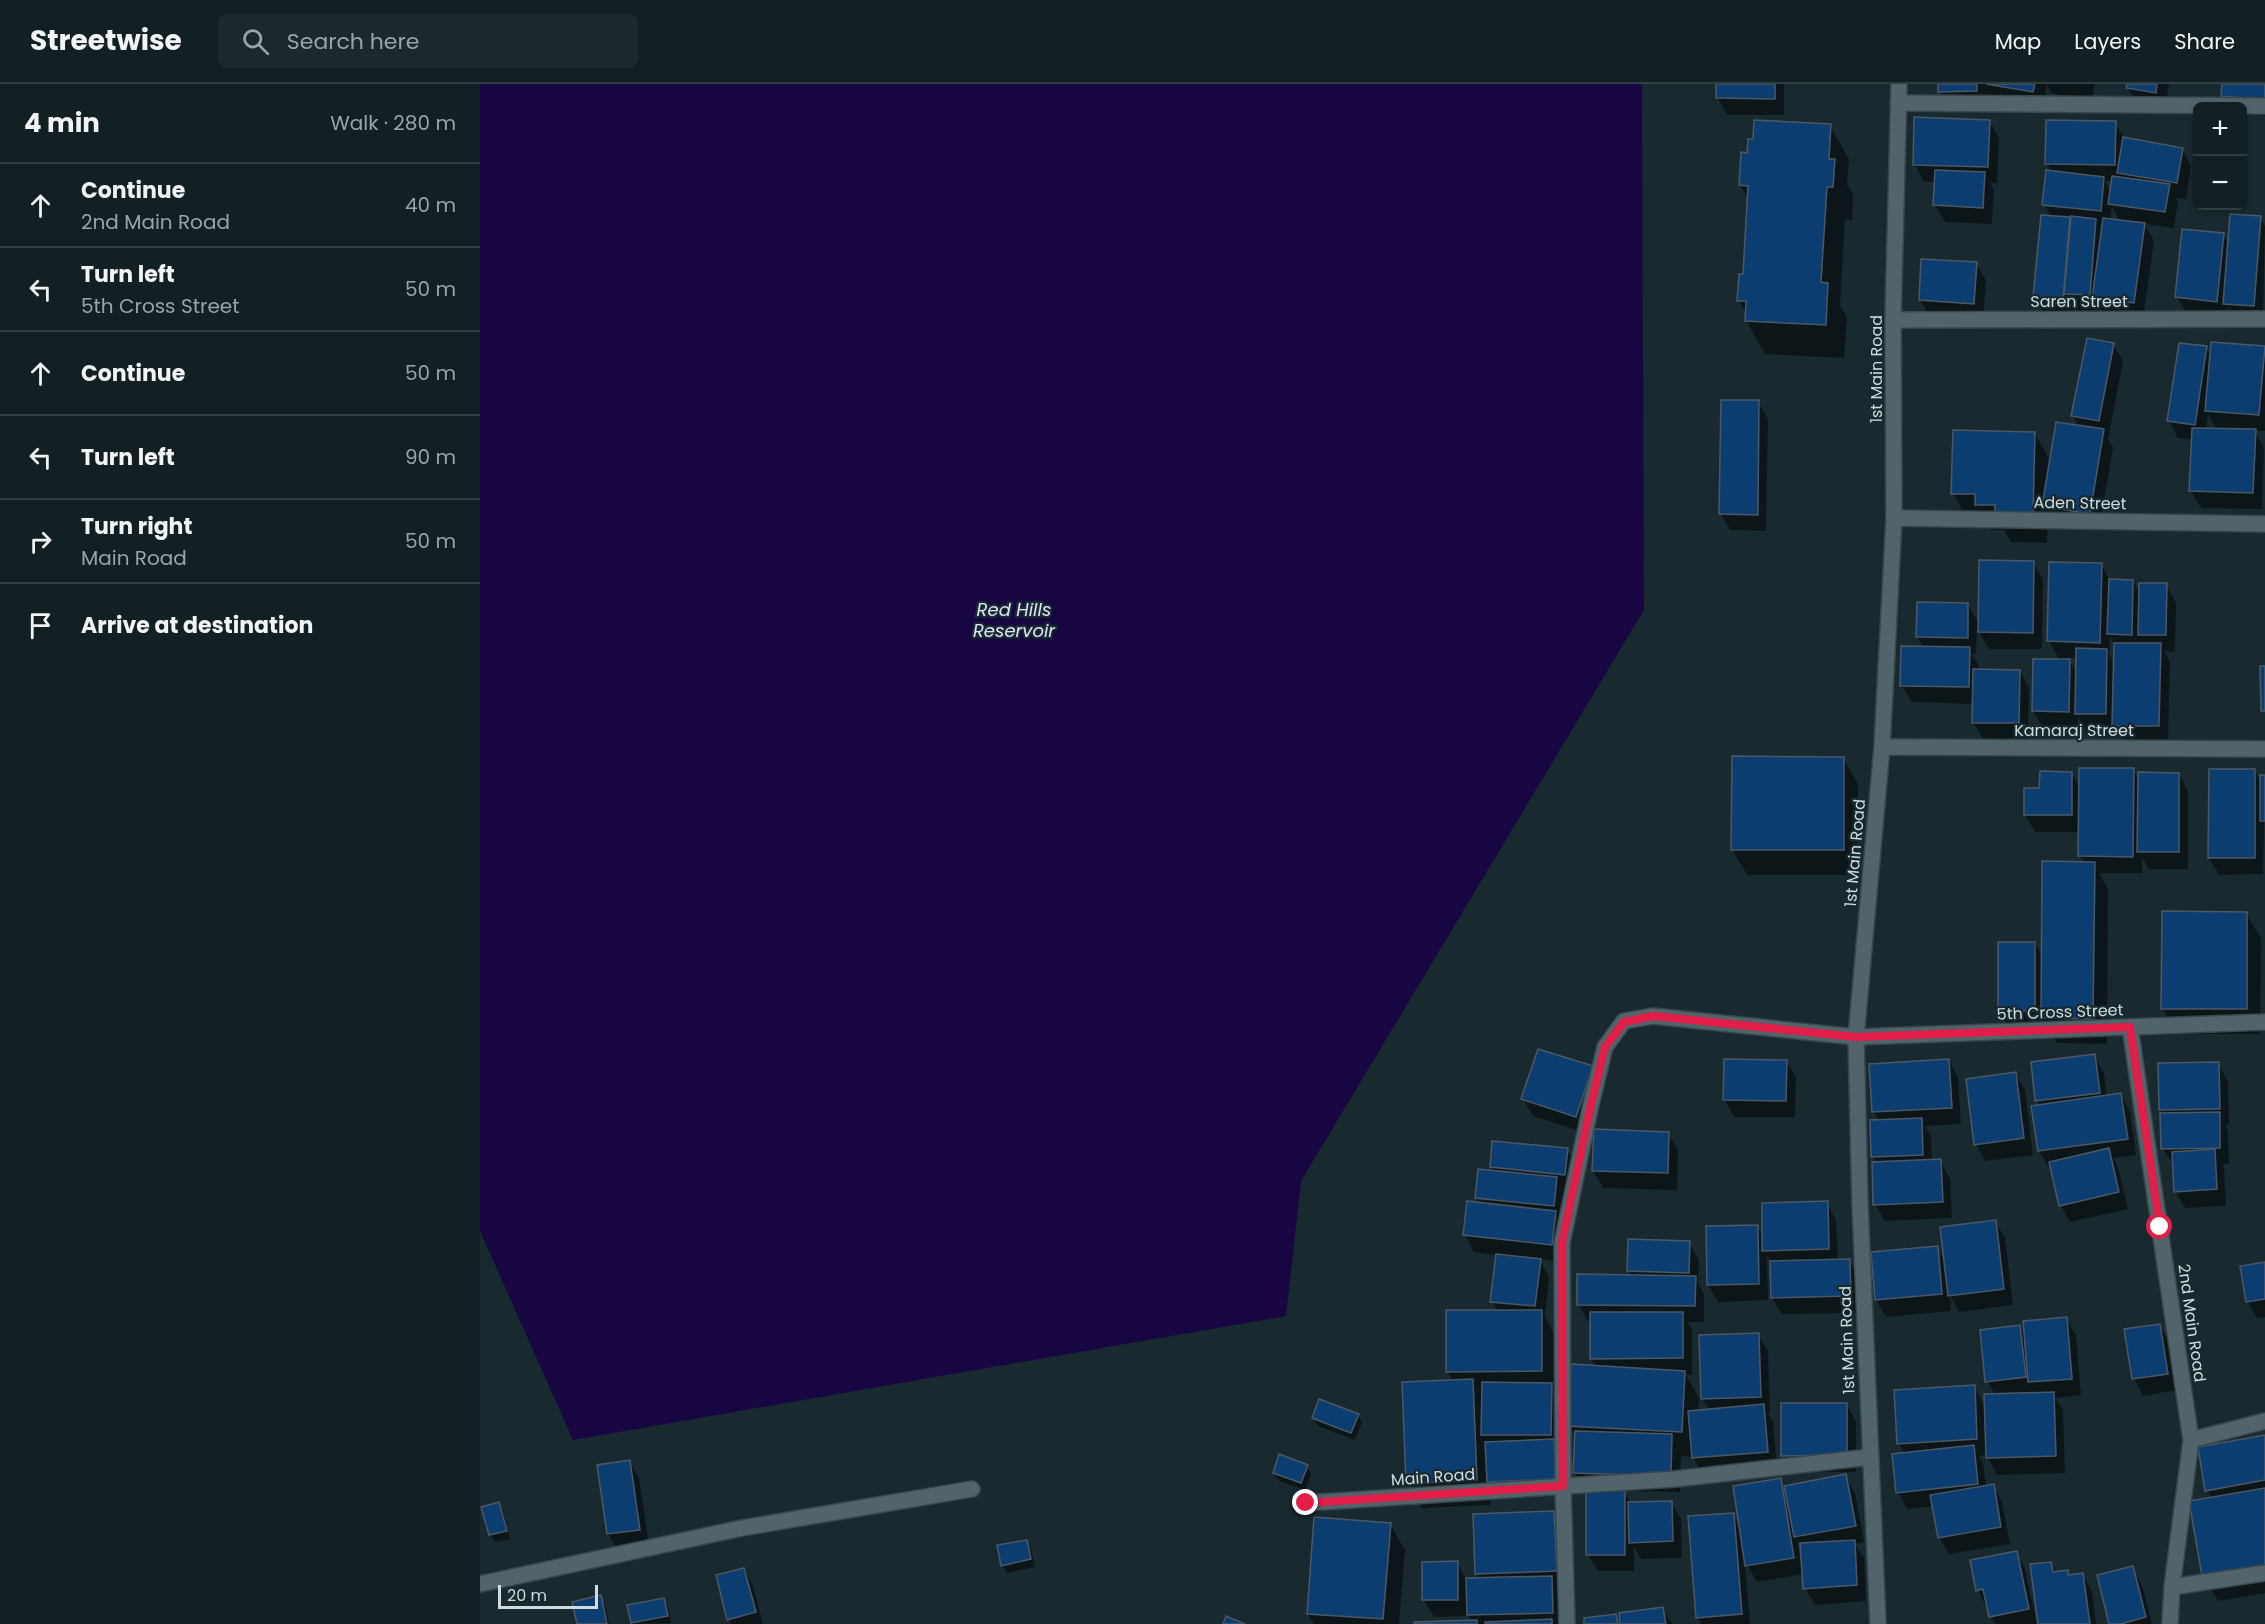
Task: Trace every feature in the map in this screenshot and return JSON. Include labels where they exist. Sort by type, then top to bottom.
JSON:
[{"type":"street","name":"1st Main Road","points":[[1878,1624],[1860,1205],[1856,1037],[1882,747],[1894,518],[1893,320],[1899,84]]},
{"type":"street","points":[[1898,103],[2265,106]]},
{"type":"street","name":"Saren Street","points":[[1893,320],[2265,319]]},
{"type":"street","name":"Aden Street","points":[[1894,518],[2265,524]]},
{"type":"street","name":"Kamaraj Street","points":[[1882,747],[2265,749]]},
{"type":"street","name":"5th Cross Street","points":[[1567,1624],[1563,1486],[1562,1243],[1605,1047],[1624,1022],[1653,1016],[1856,1037],[2265,1022]]},
{"type":"street","name":"2nd Main Road","points":[[2130,1027],[2191,1440],[2172,1587],[2170,1624]]},
{"type":"street","points":[[2191,1440],[2265,1421]]},
{"type":"street","name":"Main Road","points":[[1306,1503],[1675,1479],[1870,1457]]},
{"type":"street","points":[[480,1584],[742,1528],[972,1489]]},
{"type":"street","points":[[2172,1587],[2265,1574]]},
{"type":"water","name":"Red Hills Reservoir","points":[[480,84],[1642,84],[1644,610],[1301,1181],[1286,1316],[573,1440],[480,1231]]},
{"type":"building","points":[[1716,84],[1775,84],[1775,99],[1716,98]]},
{"type":"building","points":[[1938,84],[1977,84],[1977,91],[1938,92]]},
{"type":"building","points":[[1986,84],[2035,84],[2033,92]]},
{"type":"building","points":[[2127,84],[2157,84],[2156,93],[2126,88]]},
{"type":"building","points":[[2222,84],[2265,84],[2265,100],[2221,96]]},
{"type":"building","points":[[1914,117],[1990,120],[1988,167],[1913,165]]},
{"type":"building","points":[[1754,120],[1831,124],[1829,159],[1835,159],[1833,187],[1827,187],[1821,282],[1828,283],[1826,325],[1745,321],[1746,301],[1737,301],[1739,274],[1743,274],[1748,186],[1739,185],[1741,152],[1747,153],[1748,139],[1753,139]]},
{"type":"building","points":[[2046,120],[2116,121],[2115,165],[2045,164]]},
{"type":"building","points":[[2123,137],[2183,148],[2177,183],[2117,173]]},
{"type":"building","points":[[1935,170],[1985,172],[1983,208],[1933,205]]},
{"type":"building","points":[[2046,170],[2104,177],[2101,211],[2042,205]]},
{"type":"building","points":[[2112,176],[2170,184],[2165,212],[2108,204]]},
{"type":"building","points":[[2230,214],[2261,216],[2254,306],[2223,304]]},
{"type":"building","points":[[2041,215],[2070,217],[2063,300],[2033,297]]},
{"type":"building","points":[[2071,216],[2096,219],[2090,295],[2064,294]]},
{"type":"building","points":[[2103,218],[2145,223],[2134,303],[2092,298]]},
{"type":"building","points":[[2182,229],[2224,233],[2217,302],[2175,297]]},
{"type":"building","points":[[1921,259],[1977,262],[1974,304],[1919,300]]},
{"type":"building","points":[[2087,338],[2114,343],[2099,421],[2071,416]]},
{"type":"building","points":[[2211,342],[2265,346],[2259,415],[2205,411]]},
{"type":"building","points":[[2179,343],[2207,346],[2195,425],[2167,421]]},
{"type":"building","points":[[1721,400],[1759,400],[1758,515],[1719,514]]},
{"type":"building","points":[[2056,422],[2104,429],[2090,514],[2042,506]]},
{"type":"building","points":[[2192,428],[2256,429],[2253,493],[2189,491]]},
{"type":"building","points":[[1953,430],[2035,432],[2033,518],[1995,517],[1995,505],[1975,505],[1975,494],[1951,494]]},
{"type":"building","points":[[1979,560],[2034,561],[2033,633],[1978,632]]},
{"type":"building","points":[[2049,562],[2102,563],[2100,643],[2047,641]]},
{"type":"building","points":[[2109,579],[2133,580],[2132,635],[2107,634]]},
{"type":"building","points":[[2139,583],[2167,583],[2166,635],[2138,635]]},
{"type":"building","points":[[1917,602],[1968,603],[1968,638],[1916,637]]},
{"type":"building","points":[[2114,643],[2161,643],[2159,726],[2112,726]]},
{"type":"building","points":[[1901,646],[1970,647],[1969,687],[1900,686]]},
{"type":"building","points":[[2076,648],[2107,649],[2106,714],[2075,714]]},
{"type":"building","points":[[2033,659],[2070,659],[2069,712],[2032,711]]},
{"type":"building","points":[[2260,666],[2265,666],[2265,711],[2261,711]]},
{"type":"building","points":[[1973,669],[2020,670],[2019,723],[1972,723]]},
{"type":"building","points":[[1732,756],[1844,757],[1844,850],[1731,850]]},
{"type":"building","points":[[2079,768],[2134,768],[2133,857],[2078,856]]},
{"type":"building","points":[[2209,769],[2255,769],[2255,858],[2208,858]]},
{"type":"building","points":[[2040,771],[2072,772],[2072,815],[2024,815],[2024,788],[2039,788]]},
{"type":"building","points":[[2138,772],[2179,773],[2179,852],[2137,852]]},
{"type":"building","points":[[2260,775],[2265,775],[2265,821],[2260,821]]},
{"type":"building","points":[[2042,861],[2095,862],[2093,1019],[2041,1018]]},
{"type":"building","points":[[2162,911],[2247,912],[2247,1009],[2161,1009]]},
{"type":"building","points":[[1998,942],[2035,942],[2035,1011],[1998,1011]]},
{"type":"building","points":[[1538,1049],[1593,1066],[1576,1117],[1521,1099]]},
{"type":"building","points":[[2095,1054],[2100,1093],[2035,1101],[2031,1062]]},
{"type":"building","points":[[1724,1059],[1787,1060],[1786,1101],[1723,1100]]},
{"type":"building","points":[[1949,1059],[1952,1108],[1872,1112],[1869,1064]]},
{"type":"building","points":[[2219,1062],[2220,1109],[2159,1110],[2158,1063]]},
{"type":"building","points":[[2016,1072],[2024,1138],[1974,1145],[1966,1079]]},
{"type":"building","points":[[2121,1093],[2128,1139],[2038,1151],[2031,1106]]},
{"type":"building","points":[[2220,1112],[2220,1148],[2161,1149],[2160,1113]]},
{"type":"building","points":[[1922,1118],[1923,1155],[1871,1157],[1870,1120]]},
{"type":"building","points":[[1594,1129],[1669,1132],[1668,1173],[1592,1171]]},
{"type":"building","points":[[1492,1141],[1568,1148],[1565,1175],[1490,1167]]},
{"type":"building","points":[[2109,1148],[2119,1192],[2059,1206],[2049,1162]]},
{"type":"building","points":[[2215,1149],[2217,1189],[2174,1192],[2172,1152]]},
{"type":"building","points":[[1941,1159],[1943,1202],[1873,1205],[1872,1162]]},
{"type":"building","points":[[1478,1169],[1557,1177],[1554,1206],[1475,1198]]},
{"type":"building","points":[[1467,1201],[1556,1211],[1552,1245],[1463,1235]]},
{"type":"building","points":[[1828,1201],[1829,1249],[1762,1251],[1762,1203]]},
{"type":"building","points":[[1996,1220],[2004,1289],[1948,1296],[1940,1227]]},
{"type":"building","points":[[1758,1225],[1759,1284],[1707,1285],[1706,1226]]},
{"type":"building","points":[[1628,1239],[1690,1241],[1689,1273],[1627,1271]]},
{"type":"building","points":[[1938,1246],[1942,1294],[1875,1300],[1871,1252]]},
{"type":"building","points":[[1496,1254],[1541,1259],[1535,1306],[1490,1302]]},
{"type":"building","points":[[1850,1259],[1851,1296],[1771,1298],[1770,1261]]},
{"type":"building","points":[[2265,1262],[2265,1299],[2246,1302],[2240,1266]]},
{"type":"building","points":[[1577,1274],[1696,1276],[1695,1306],[1577,1305]]},
{"type":"building","points":[[1446,1310],[1542,1310],[1542,1371],[1446,1372]]},
{"type":"building","points":[[1590,1312],[1683,1312],[1683,1358],[1590,1359]]},
{"type":"building","points":[[2067,1317],[2072,1379],[2028,1382],[2023,1321]]},
{"type":"building","points":[[2160,1324],[2168,1374],[2132,1379],[2124,1329]]},
{"type":"building","points":[[2020,1325],[2026,1377],[1985,1382],[1980,1330]]},
{"type":"building","points":[[1759,1333],[1761,1397],[1701,1399],[1699,1335]]},
{"type":"building","points":[[1571,1364],[1685,1371],[1682,1432],[1567,1426]]},
{"type":"building","points":[[1473,1379],[1477,1480],[1406,1484],[1402,1382]]},
{"type":"building","points":[[1482,1382],[1552,1383],[1551,1435],[1481,1435]]},
{"type":"building","points":[[1975,1385],[1977,1439],[1897,1444],[1894,1390]]},
{"type":"building","points":[[2054,1392],[2056,1456],[1986,1458],[1984,1394]]},
{"type":"building","points":[[1319,1399],[1359,1414],[1351,1433],[1312,1418]]},
{"type":"building","points":[[1781,1403],[1847,1403],[1847,1455],[1781,1456]]},
{"type":"building","points":[[1764,1404],[1768,1452],[1692,1458],[1688,1411]]},
{"type":"building","points":[[1575,1431],[1672,1434],[1671,1476],[1573,1473]]},
{"type":"building","points":[[2265,1435],[2265,1480],[2205,1491],[2198,1447]]},
{"type":"building","points":[[1554,1439],[1556,1479],[1487,1482],[1485,1442]]},
{"type":"building","points":[[1974,1445],[1978,1484],[1896,1493],[1892,1454]]},
{"type":"building","points":[[1279,1454],[1308,1465],[1301,1483],[1273,1473]]},
{"type":"building","points":[[630,1460],[640,1530],[607,1534],[597,1465]]},
{"type":"building","points":[[1846,1474],[1856,1526],[1794,1537],[1784,1486]]},
{"type":"building","points":[[1781,1478],[1794,1558],[1745,1566],[1733,1486]]},
{"type":"building","points":[[1994,1484],[2001,1527],[1938,1538],[1930,1495]]},
{"type":"building","points":[[2265,1488],[2265,1565],[2202,1576],[2189,1501]]},
{"type":"building","points":[[1625,1489],[1625,1555],[1586,1555],[1586,1490]]},
{"type":"building","points":[[1672,1501],[1673,1541],[1629,1543],[1628,1502]]},
{"type":"building","points":[[499,1502],[507,1531],[489,1535],[481,1507]]},
{"type":"building","points":[[1554,1511],[1557,1571],[1475,1574],[1473,1514]]},
{"type":"building","points":[[1734,1513],[1742,1614],[1696,1618],[1688,1516]]},
{"type":"building","points":[[1314,1517],[1391,1523],[1383,1619],[1307,1614]]},
{"type":"building","points":[[1027,1540],[1031,1559],[1001,1566],[997,1545]]},
{"type":"building","points":[[1855,1540],[1857,1585],[1803,1589],[1800,1543]]},
{"type":"building","points":[[2017,1551],[2029,1609],[1989,1617],[1983,1589],[1976,1591],[1970,1560]]},
{"type":"building","points":[[1458,1561],[1458,1600],[1422,1600],[1422,1562]]},
{"type":"building","points":[[2051,1562],[2053,1572],[2068,1570],[2068,1575],[2083,1573],[2090,1624],[2038,1624],[2030,1564]]},
{"type":"building","points":[[2133,1566],[2146,1617],[2121,1624],[2109,1624],[2097,1575]]},
{"type":"building","points":[[744,1568],[756,1612],[727,1620],[716,1575]]},
{"type":"building","points":[[1552,1576],[1553,1613],[1467,1615],[1466,1578]]},
{"type":"building","points":[[601,1595],[607,1624],[577,1624],[572,1602]]},
{"type":"building","points":[[664,1598],[668,1616],[631,1623],[627,1605]]},
{"type":"building","points":[[1663,1607],[1666,1624],[1620,1624],[1619,1613]]},
{"type":"building","points":[[1616,1614],[1618,1624],[1584,1624],[1584,1618]]},
{"type":"building","points":[[1226,1616],[1245,1624],[1223,1624]]},
{"type":"building","points":[[1552,1619],[1552,1624],[1485,1624],[1485,1622]]},
{"type":"building","points":[[1477,1620],[1477,1624],[1414,1624],[1414,1622]]},
{"type":"route","points":[[1306,1503],[1563,1486],[1562,1243],[1605,1047],[1624,1022],[1653,1016],[1856,1037],[2130,1027],[2160,1227]]}]
